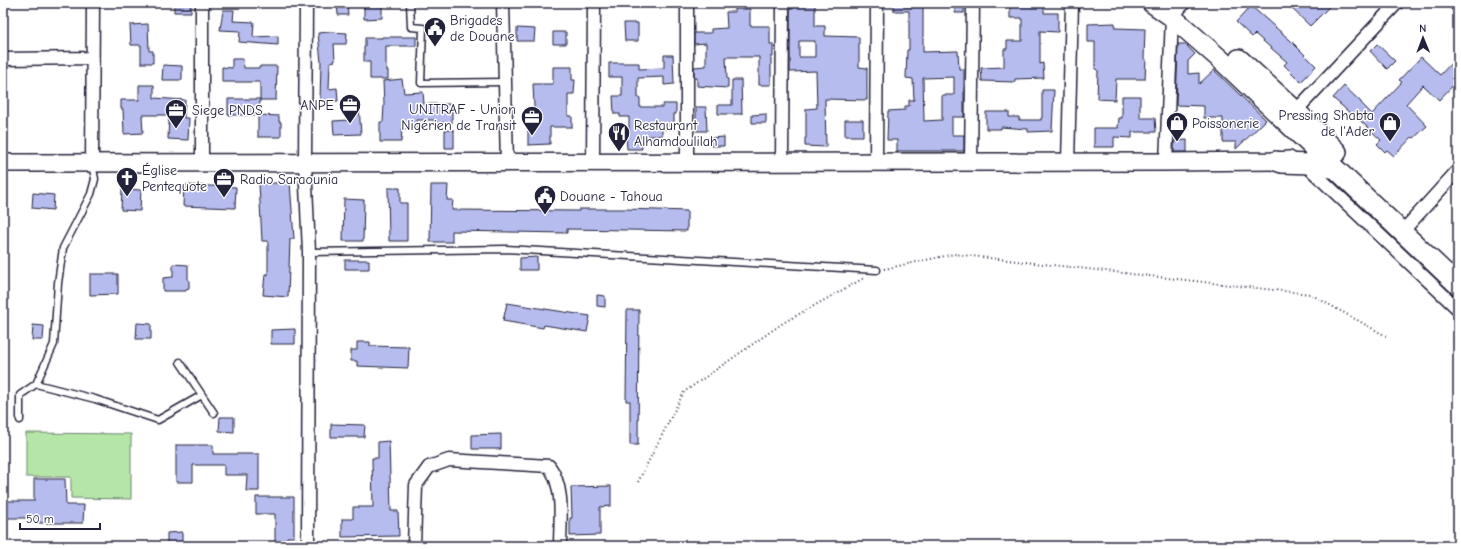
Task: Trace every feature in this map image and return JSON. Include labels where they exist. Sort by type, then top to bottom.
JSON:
[{"type":"main road","points":[[1152,3],[1178,7],[1220,59],[1291,116],[1331,159],[1406,227],[1458,267]]},
{"type":"main road","points":[[1276,162],[1282,164],[1318,165],[1331,159]]},
{"type":"main road","points":[[1406,227],[1458,285]]},
{"type":"street","points":[[92,163],[93,3]]},
{"type":"street","points":[[202,3],[202,163]]},
{"type":"street","points":[[306,3],[305,163],[309,252],[308,546]]},
{"type":"street","points":[[503,3],[507,163]]},
{"type":"street","points":[[593,163],[594,3]]},
{"type":"street","points":[[687,3],[687,163]]},
{"type":"street","points":[[782,163],[783,3]]},
{"type":"street","points":[[876,163],[877,3]]},
{"type":"street","points":[[971,162],[973,3]]},
{"type":"street","points":[[1068,162],[1072,3]]},
{"type":"street","points":[[1291,116],[1397,3]]},
{"type":"street","points":[[1455,3],[1458,6]]},
{"type":"street","points":[[1166,162],[1178,7]]},
{"type":"street","points":[[3,59],[92,58]]},
{"type":"street","points":[[3,163],[1276,162],[1331,159]]},
{"type":"street","points":[[1304,164],[1458,309]]},
{"type":"street","points":[[1406,227],[1458,170]]},
{"type":"street","points":[[414,546],[416,485],[429,466],[449,460],[549,466],[555,475],[560,498],[560,546]]},
{"type":"lane","points":[[410,3],[411,27],[423,28],[421,83],[505,82]]},
{"type":"lane","points":[[20,420],[20,395],[36,384],[54,344],[58,283],[63,248],[91,194],[95,179],[92,163]]},
{"type":"lane","points":[[309,252],[506,249],[877,270]]},
{"type":"lane","points":[[180,362],[214,413]]},
{"type":"lane","points":[[36,384],[95,399],[158,420],[202,395]]},
{"type":"path","points":[[638,482],[684,392],[783,323],[877,270],[954,254],[1310,294],[1386,336]]},
{"type":"green space","points":[[26,433],[131,434],[131,499],[71,498],[71,477],[26,477]]},
{"type":"building","points":[[174,3],[191,3],[191,12],[174,12]]},
{"type":"building","points":[[337,3],[347,3],[348,15],[338,15]]},
{"type":"building","points":[[364,3],[382,3],[382,18],[364,19]]},
{"type":"building","points":[[894,3],[923,3],[923,52],[958,51],[959,69],[964,69],[964,117],[952,117],[952,135],[964,135],[964,151],[897,151],[897,140],[887,140],[888,111],[905,110],[905,106],[909,106],[909,100],[914,100],[913,79],[906,78],[907,50],[909,50],[909,11],[894,11]],"holes":[[[954,77],[954,95],[942,95],[942,120],[924,121],[923,78]]]},
{"type":"building","points":[[955,3],[964,3],[964,13],[955,13]]},
{"type":"building","points":[[1010,3],[1044,3],[1044,13],[1058,13],[1058,32],[1040,31],[1040,64],[1043,63],[1044,78],[1015,79],[1015,82],[982,81],[981,68],[1004,67],[1004,49],[1007,49],[1007,41],[1022,41],[1022,18],[1010,18]]},
{"type":"building","points":[[1286,3],[1333,3],[1310,26]]},
{"type":"building","points":[[792,4],[815,4],[815,26],[825,26],[825,36],[859,37],[859,67],[867,68],[867,100],[825,99],[826,147],[805,146],[806,109],[817,108],[816,71],[790,72],[790,9],[793,9]],"holes":[[[799,41],[815,41],[815,57],[799,57]]]},
{"type":"building","points":[[1251,6],[1290,40],[1316,66],[1301,82],[1284,65],[1287,62],[1255,34],[1252,37],[1236,22]]},
{"type":"building","points":[[735,9],[750,9],[750,26],[770,26],[770,44],[773,44],[773,57],[771,57],[771,85],[759,85],[759,57],[726,57],[728,88],[697,86],[697,78],[694,78],[694,67],[706,66],[706,43],[694,44],[694,33],[711,33],[711,29],[727,28],[726,12],[735,12]]},
{"type":"building","points":[[223,10],[234,10],[233,21],[254,22],[253,37],[278,36],[278,45],[239,42],[240,31],[220,30]]},
{"type":"building","points":[[624,23],[638,23],[638,41],[625,41]]},
{"type":"building","points":[[1115,23],[1115,28],[1145,29],[1145,79],[1116,79],[1115,100],[1097,99],[1098,70],[1095,69],[1095,42],[1088,42],[1088,24]]},
{"type":"building","points":[[148,24],[149,51],[153,51],[153,63],[141,63],[141,45],[131,45],[130,25]]},
{"type":"building","points":[[517,28],[535,29],[534,41],[517,41]]},
{"type":"building","points":[[553,32],[566,32],[566,44],[553,44]]},
{"type":"building","points":[[318,33],[347,33],[346,44],[334,44],[335,61],[330,62],[329,89],[337,88],[338,101],[320,101],[321,62]]},
{"type":"building","points":[[416,37],[416,46],[386,46],[386,70],[388,70],[388,79],[370,79],[370,62],[364,62],[365,38]]},
{"type":"building","points":[[1178,44],[1185,44],[1195,54],[1188,61],[1188,74],[1199,73],[1199,84],[1214,70],[1266,120],[1236,149],[1236,142],[1223,142],[1223,118],[1204,118],[1204,106],[1176,105]]},
{"type":"building","points":[[1377,44],[1395,61],[1387,69],[1370,51]]},
{"type":"building","points":[[664,55],[673,55],[674,84],[664,85],[664,77],[638,78],[638,98],[640,98],[640,107],[663,107],[663,104],[676,104],[674,129],[662,129],[662,136],[641,136],[642,149],[627,149],[626,135],[629,135],[629,117],[620,117],[620,114],[614,114],[613,96],[622,96],[622,77],[609,77],[609,63],[639,63],[639,69],[664,68]]},
{"type":"building","points":[[1458,56],[1458,80],[1439,100],[1423,85],[1406,104],[1427,126],[1414,138],[1412,137],[1394,156],[1387,150],[1385,152],[1377,144],[1381,140],[1352,113],[1351,114],[1333,98],[1344,86],[1372,114],[1402,82],[1399,80],[1421,57],[1440,75]]},
{"type":"building","points":[[232,59],[243,59],[244,68],[277,66],[276,100],[260,100],[260,82],[222,82],[222,67],[232,68]]},
{"type":"building","points":[[163,65],[182,66],[182,80],[162,80]]},
{"type":"building","points":[[553,67],[572,67],[572,80],[575,80],[574,94],[568,94],[568,116],[572,116],[572,127],[550,127],[550,144],[528,145],[528,129],[535,129],[533,84],[553,84]]},
{"type":"building","points":[[402,79],[404,93],[423,92],[424,104],[452,104],[452,123],[434,123],[434,120],[417,120],[417,129],[402,129],[401,142],[380,142],[380,122],[383,122],[384,104],[383,81]]},
{"type":"building","points":[[732,80],[741,80],[742,114],[718,114],[718,105],[732,105]]},
{"type":"building","points":[[139,85],[154,85],[154,98],[185,100],[184,118],[189,118],[188,140],[168,139],[169,115],[142,115],[143,133],[124,134],[123,109],[121,109],[121,100],[139,100]]},
{"type":"building","points":[[1042,90],[1054,90],[1052,131],[1028,132],[1028,129],[1001,127],[1001,129],[986,129],[986,112],[1009,112],[1009,117],[1019,117],[1019,120],[1041,120]]},
{"type":"building","points":[[1122,96],[1140,96],[1140,118],[1155,118],[1156,132],[1132,132],[1132,138],[1114,137],[1114,147],[1094,147],[1094,128],[1118,128],[1119,118],[1122,118]]},
{"type":"building","points":[[228,99],[260,99],[259,115],[279,116],[279,122],[281,122],[281,137],[258,137],[258,115],[228,115]]},
{"type":"building","points":[[349,107],[359,107],[361,134],[334,135],[333,121],[350,120]]},
{"type":"building","points":[[696,107],[706,107],[707,131],[696,131]]},
{"type":"building","points":[[766,114],[766,123],[752,123],[752,115]]},
{"type":"building","points":[[845,120],[863,120],[863,136],[845,136]]},
{"type":"building","points":[[445,130],[454,130],[454,148],[445,148]]},
{"type":"building","points":[[724,137],[724,146],[711,146],[711,138]]},
{"type":"building","points":[[1187,140],[1187,152],[1174,152],[1174,141]]},
{"type":"building","points":[[290,182],[294,239],[290,239],[288,297],[263,295],[265,274],[268,275],[268,241],[262,241],[259,184]]},
{"type":"building","points":[[184,185],[236,187],[235,208],[183,206]]},
{"type":"building","points":[[431,185],[448,185],[447,200],[453,200],[452,210],[579,211],[579,209],[626,209],[687,211],[687,231],[567,229],[567,233],[452,231],[452,242],[430,242]]},
{"type":"building","points":[[388,188],[400,188],[400,203],[407,203],[407,241],[389,241]]},
{"type":"building","points":[[122,189],[141,190],[140,211],[121,210]]},
{"type":"building","points":[[33,193],[54,195],[53,210],[32,208]]},
{"type":"building","points":[[344,199],[364,200],[363,241],[343,241]]},
{"type":"building","points":[[537,257],[537,270],[520,270],[520,258]]},
{"type":"building","points":[[345,260],[369,260],[369,269],[345,269]]},
{"type":"building","points":[[173,264],[188,265],[189,288],[186,289],[186,291],[163,291],[163,278],[173,277]]},
{"type":"building","points":[[90,274],[118,274],[118,294],[90,295]]},
{"type":"building","points":[[597,295],[605,296],[605,307],[597,306]]},
{"type":"building","points":[[507,303],[590,316],[587,332],[544,325],[543,328],[503,321]]},
{"type":"building","points":[[627,310],[639,310],[638,445],[630,445],[630,401],[626,401]]},
{"type":"building","points":[[137,323],[151,324],[151,339],[136,339]]},
{"type":"building","points":[[33,325],[44,326],[43,340],[32,340]]},
{"type":"building","points":[[295,329],[295,344],[271,344],[271,330]]},
{"type":"building","points":[[357,342],[370,342],[370,346],[409,347],[408,368],[357,366],[357,361],[351,361],[351,350],[357,350]]},
{"type":"building","points":[[220,417],[234,417],[234,432],[219,431]]},
{"type":"building","points":[[331,424],[365,425],[364,437],[331,437]]},
{"type":"building","points":[[501,434],[501,449],[472,449],[472,435]]},
{"type":"building","points":[[389,441],[391,511],[398,511],[399,536],[342,537],[342,519],[353,519],[353,507],[373,507],[372,458],[378,458],[378,442]]},
{"type":"building","points":[[176,445],[213,445],[213,454],[259,454],[259,491],[246,491],[247,475],[224,475],[224,465],[193,465],[193,482],[176,482]]},
{"type":"building","points":[[34,479],[65,479],[66,505],[84,505],[83,523],[39,523],[39,518],[3,518],[3,501],[34,501]]},
{"type":"building","points":[[611,486],[611,506],[600,507],[600,535],[570,536],[570,518],[572,518],[571,487]]},
{"type":"building","points":[[256,497],[294,497],[294,537],[287,537],[287,546],[275,546],[275,514],[256,514]]},
{"type":"building","points":[[182,532],[182,546],[167,546],[167,533]]},
{"type":"place","name":"Brigades de Douane","points":[[435,48]]},
{"type":"place","name":"ANPE","points":[[350,124]]},
{"type":"place","name":"Siege PNDS","points":[[176,130]]},
{"type":"place","name":"UNITRAF - Union Nigérien de Transit","points":[[532,136]]},
{"type":"place","name":"Poissonerie","points":[[1177,142]]},
{"type":"place","name":"Pressing Shabta de l'Ader","points":[[1390,142]]},
{"type":"place","name":"Restaurant Alhamdoulilah","points":[[619,152]]},
{"type":"place","name":"Église Pentequote","points":[[127,198]]},
{"type":"place","name":"Radio Saraounia","points":[[224,198]]},
{"type":"place","name":"Douane - Tahoua","points":[[545,216]]}]
